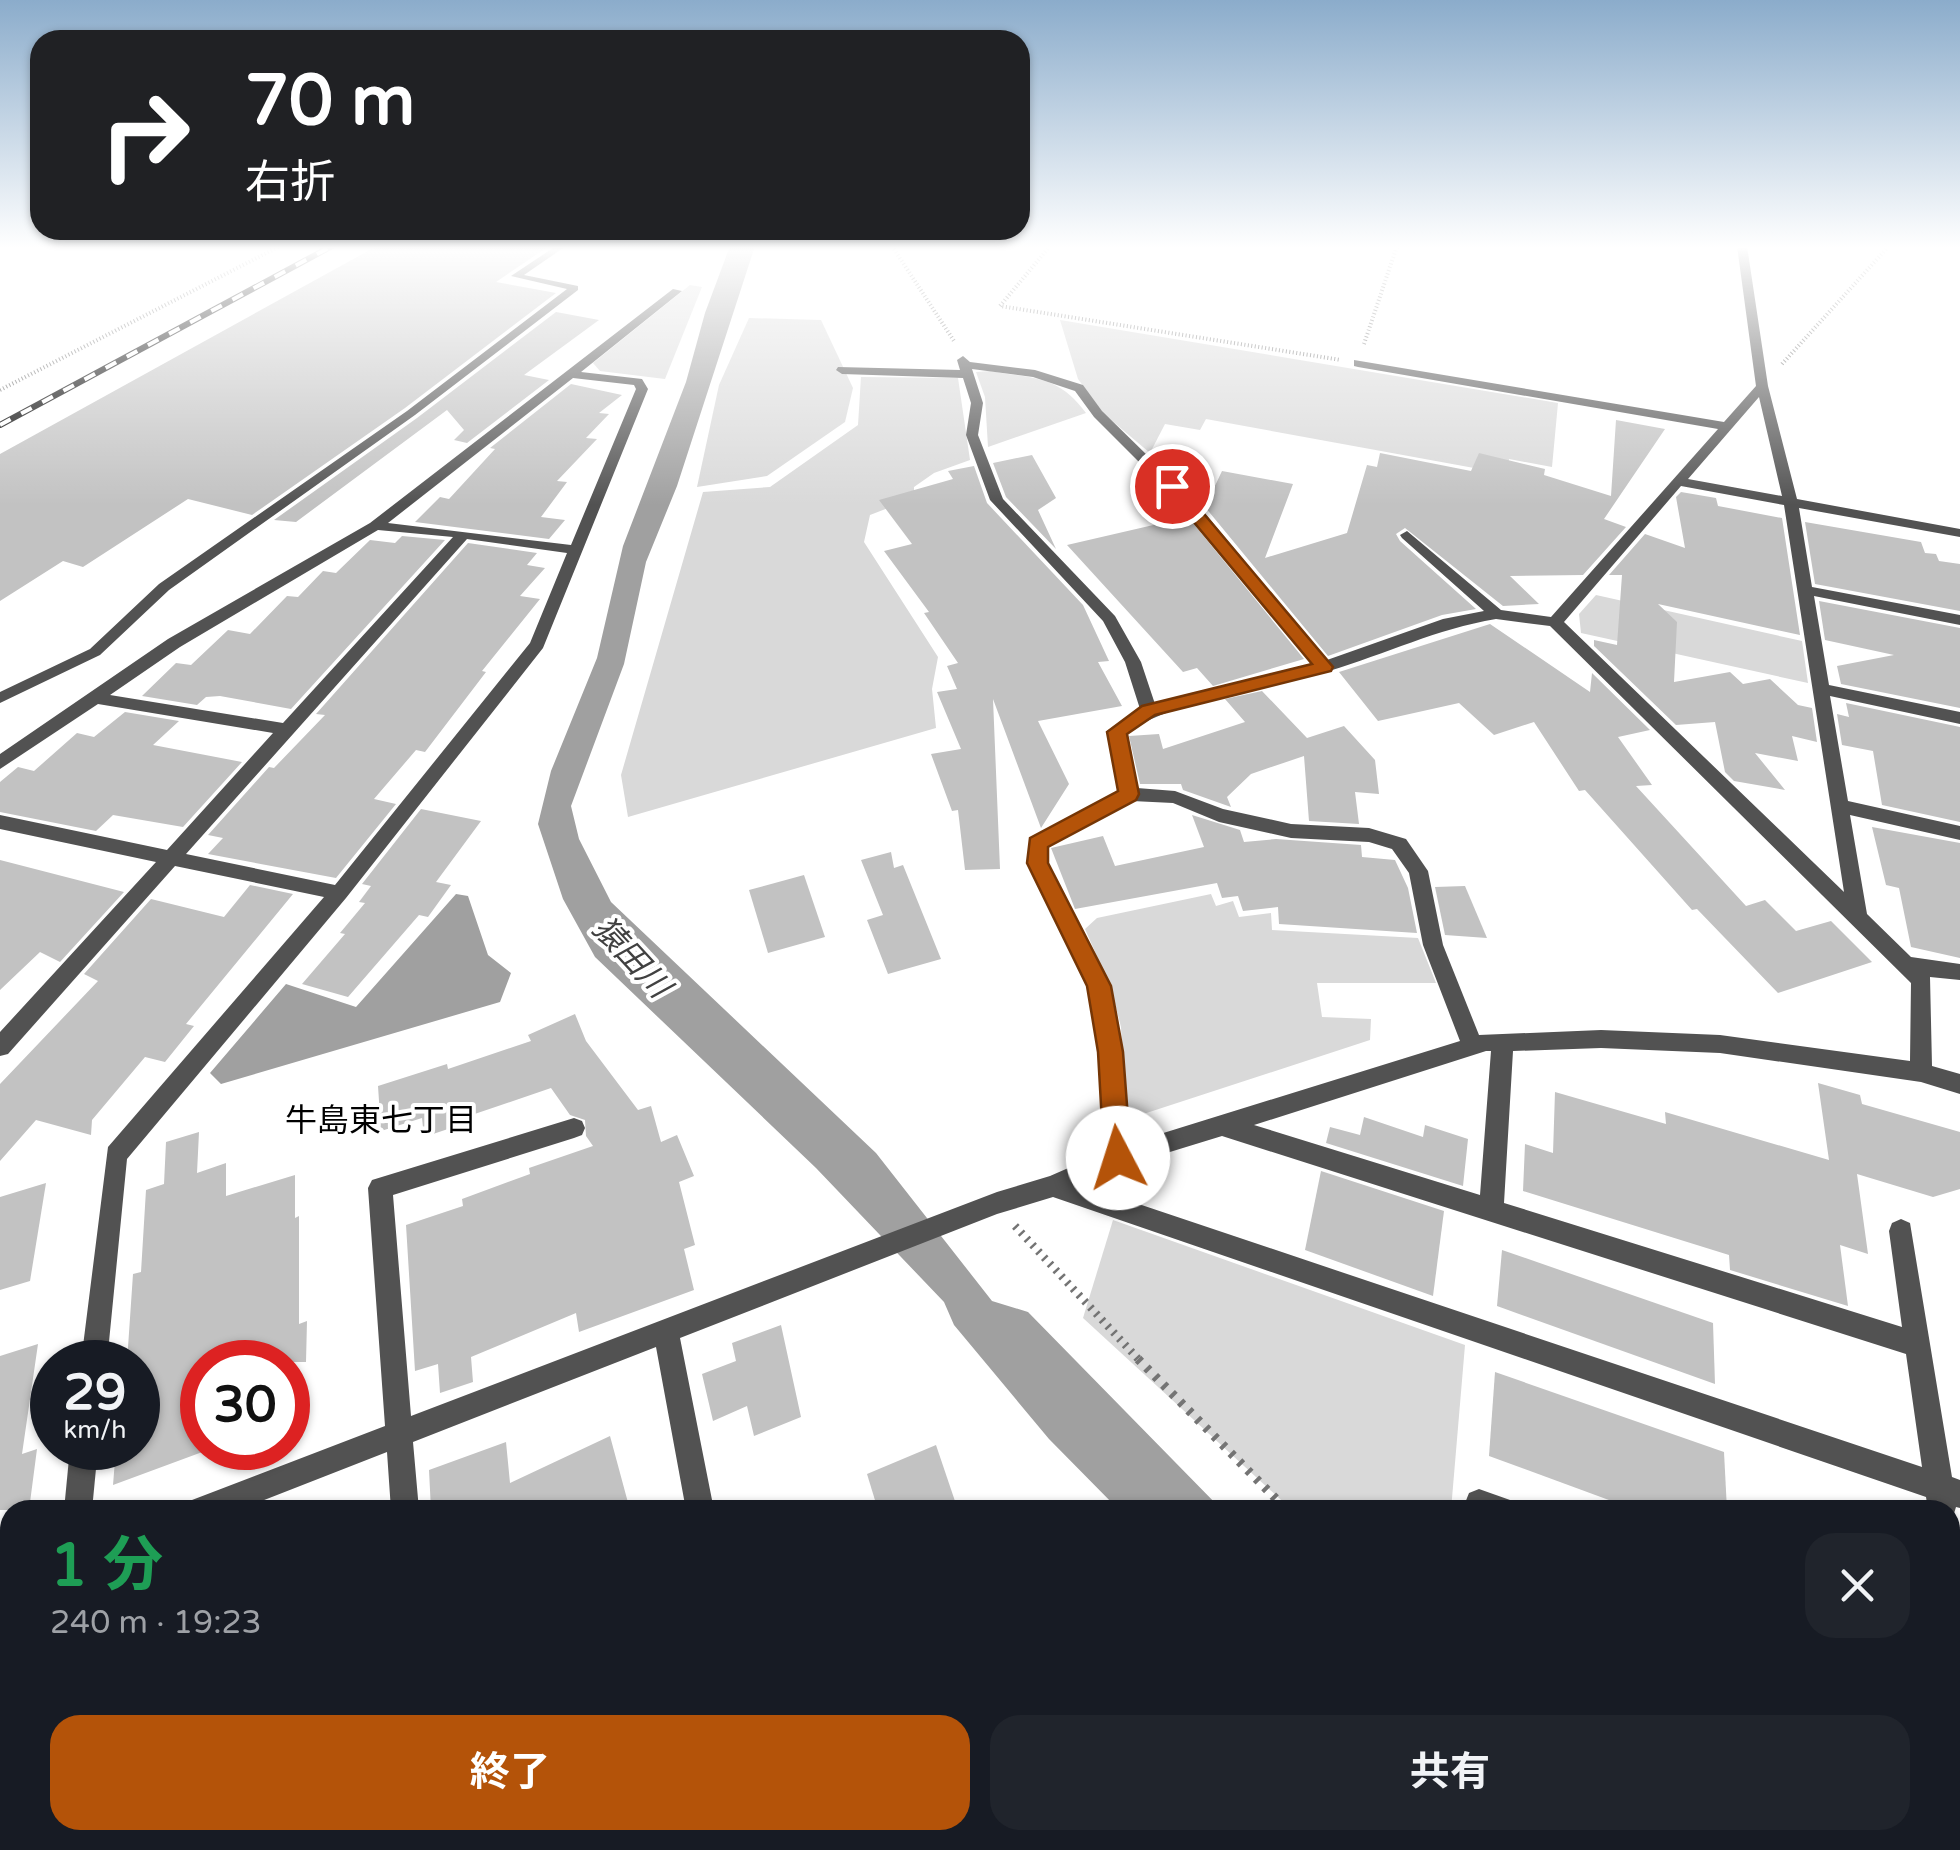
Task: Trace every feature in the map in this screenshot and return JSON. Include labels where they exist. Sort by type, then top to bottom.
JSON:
[{"type":"street","points":[[0,763],[174,644],[375,526],[624,332]]},
{"type":"street","points":[[1754,332],[1762,386],[1791,503],[1857,914]]},
{"type":"street","points":[[1358,363],[1725,426]]},
{"type":"street","points":[[965,367],[977,402],[972,435],[997,500],[1110,619],[1133,662],[1149,710]]},
{"type":"street","points":[[842,370],[965,367],[1036,374],[1079,388],[1098,414],[1192,507],[1324,667]]},
{"type":"street","points":[[96,1340],[116,1154],[339,893],[537,644],[642,389],[638,382],[571,374]]},
{"type":"street","points":[[1555,622],[1762,386]]},
{"type":"street","points":[[1681,482],[1960,533]]},
{"type":"street","points":[[375,526],[575,550]]},
{"type":"street","points":[[0,1047],[464,534]]},
{"type":"street","points":[[1408,536],[1496,614]]},
{"type":"street","points":[[1805,590],[1960,620]]},
{"type":"street","points":[[1129,794],[1116,732],[1149,710],[1324,667],[1449,622],[1496,614],[1555,622],[1921,980],[1921,1072]]},
{"type":"street","points":[[1821,689],[1960,718]]},
{"type":"street","points":[[98,698],[287,730]]},
{"type":"street","points":[[1118,1158],[1110,1052],[1099,986],[1038,863],[1038,843],[1129,794],[1175,797],[1220,815],[1291,831],[1369,834],[1398,844],[1418,871],[1433,946],[1473,1046]]},
{"type":"street","points":[[1840,806],[1960,833]]},
{"type":"street","points":[[1,824],[339,893]]},
{"type":"street","points":[[1905,964],[1960,972]]},
{"type":"street","points":[[228,1500],[1118,1158],[1473,1046],[1602,1039],[1720,1044],[1921,1072],[1960,1084]]},
{"type":"street","points":[[1492,1211],[1503,1042]]},
{"type":"street","points":[[1222,1125],[1918,1346]]},
{"type":"street","points":[[404,1500],[380,1188],[574,1128]]},
{"type":"street","points":[[1052,1186],[1947,1497]]},
{"type":"street","points":[[1901,1230],[1947,1497]]},
{"type":"street","points":[[666,1331],[698,1500]]},
{"type":"street","points":[[79,1500],[82,1470]]},
{"type":"lane","points":[[0,698],[94,652],[164,587],[411,413],[517,332]]},
{"type":"path","points":[[0,390],[112,332]]},
{"type":"path","points":[[944,332],[965,367]]},
{"type":"path","points":[[1165,332],[1358,363],[1368,332]]},
{"type":"path","points":[[1762,386],[1811,332]]},
{"type":"path","points":[[997,1203],[1074,1294],[1277,1500]]},
{"type":"shaded area","points":[[631,332],[684,332],[665,379],[600,371],[593,363]]},
{"type":"shaded area","points":[[743,332],[827,332],[853,388],[845,422],[767,476],[697,487],[719,385]]},
{"type":"shaded area","points":[[1064,332],[1134,332],[1558,403],[1552,467],[1509,459],[1507,474],[1206,419],[1200,430],[1165,424],[1150,453],[1104,414],[1078,379]]},
{"type":"shaded area","points":[[990,371],[1055,385],[1086,413],[988,447],[985,397],[976,372]]},
{"type":"shaded area","points":[[861,377],[958,378],[970,460],[934,473],[914,487],[914,498],[870,515],[864,542],[938,657],[932,689],[936,728],[628,817],[621,775],[703,492],[770,487],[858,425]]},
{"type":"shaded area","points":[[1596,595],[1802,641],[1808,683],[1581,633],[1579,614]]},
{"type":"shaded area","points":[[1211,894],[1216,906],[1233,901],[1239,917],[1271,913],[1272,930],[1418,938],[1436,983],[1317,983],[1322,1017],[1371,1019],[1370,1040],[1125,1120],[1121,1027],[1111,988],[1085,929],[1097,918]]},
{"type":"shaded area","points":[[1113,1220],[1465,1345],[1452,1500],[1281,1500],[1083,1318]]},
{"type":"water","name":"猿田川","points":[[700,332],[727,332],[677,486],[646,562],[624,664],[571,806],[579,839],[611,902],[876,1153],[992,1301],[1028,1312],[1212,1500],[1109,1500],[1049,1439],[954,1325],[944,1302],[816,1168],[595,957],[563,899],[538,824],[551,771],[597,658],[623,546],[686,382]]},
{"type":"water","points":[[456,894],[468,896],[488,955],[511,973],[500,1002],[221,1084],[210,1073],[286,984],[356,1007]]},
{"type":"building","points":[[221,332],[504,332],[405,408],[252,515],[188,499],[83,567],[63,561],[0,601],[0,454]]},
{"type":"building","points":[[529,332],[582,332],[524,375],[549,380],[467,443],[454,440],[464,430],[447,410],[296,522],[274,520]]},
{"type":"building","points":[[571,384],[622,395],[599,413],[609,414],[586,438],[597,439],[557,481],[567,482],[541,517],[565,520],[549,539],[415,522],[440,497],[449,499],[495,449],[490,448]]},
{"type":"building","points":[[1616,420],[1665,429],[1604,519],[1626,527],[1583,575],[1510,576],[1539,604],[1503,606],[1405,528],[1396,534],[1400,541],[1476,609],[1442,615],[1328,656],[1205,507],[1222,471],[1293,484],[1265,558],[1347,533],[1367,465],[1377,467],[1380,453],[1471,471],[1479,453],[1545,469],[1544,475],[1611,496]]},
{"type":"building","points":[[1032,455],[1056,498],[1038,510],[1056,549],[1006,497],[993,463]]},
{"type":"building","points":[[974,466],[987,503],[1083,605],[1109,661],[1098,662],[1122,706],[1038,721],[1069,784],[1041,828],[993,699],[1000,869],[965,870],[958,810],[952,811],[931,754],[961,749],[937,692],[957,689],[947,666],[958,663],[924,613],[929,612],[884,551],[912,544],[879,500],[953,479],[948,471]]},
{"type":"building","points":[[1681,492],[1716,498],[1718,506],[1782,518],[1800,635],[1658,604],[1677,622],[1674,682],[1730,672],[1743,684],[1770,679],[1798,705],[1812,708],[1817,742],[1792,736],[1798,761],[1755,753],[1785,790],[1734,781],[1725,772],[1715,722],[1676,725],[1594,646],[1594,640],[1617,645],[1622,575],[1609,575],[1645,534],[1685,548],[1676,497]]},
{"type":"building","points":[[1188,517],[1304,659],[1213,686],[1197,668],[1183,672],[1067,545]]},
{"type":"building","points":[[1805,522],[1921,542],[1925,553],[1936,554],[1939,561],[1960,564],[1960,611],[1815,584]]},
{"type":"building","points":[[402,536],[445,540],[291,709],[220,696],[206,697],[197,705],[142,696],[176,663],[191,665],[228,630],[250,634],[287,596],[298,597],[323,571],[336,573],[370,540],[395,543]]},
{"type":"building","points":[[468,543],[537,553],[527,565],[545,568],[520,596],[540,599],[482,671],[486,672],[425,752],[416,750],[374,799],[396,804],[336,878],[208,854],[223,838],[208,835],[269,767],[274,768],[325,715],[316,714]]},
{"type":"building","points":[[1819,601],[1960,628],[1960,708],[1841,684],[1837,666],[1894,655],[1825,640]]},
{"type":"building","points":[[1490,624],[1590,692],[1592,673],[1650,730],[1618,737],[1652,785],[1636,786],[1746,906],[1765,900],[1796,931],[1831,921],[1872,962],[1778,993],[1697,909],[1692,910],[1585,790],[1579,791],[1534,722],[1494,735],[1459,703],[1378,721],[1339,672]]},
{"type":"building","points":[[1262,691],[1307,738],[1344,726],[1375,760],[1379,794],[1355,792],[1359,824],[1309,821],[1304,756],[1251,774],[1227,797],[1231,807],[1183,790],[1181,784],[1140,784],[1129,736],[1159,734],[1163,749],[1245,722],[1225,699]]},
{"type":"building","points":[[1846,703],[1960,727],[1960,822],[1882,805],[1873,751],[1842,745],[1837,714],[1849,717]]},
{"type":"building","points":[[125,712],[179,721],[153,745],[242,762],[183,827],[113,815],[96,831],[0,812],[0,782],[18,767],[34,771],[77,733],[94,737]]},
{"type":"building","points":[[421,809],[481,821],[436,882],[451,885],[428,917],[419,915],[348,997],[302,984],[345,934],[340,933],[365,903],[359,902],[371,886],[362,884]]},
{"type":"building","points":[[1192,815],[1240,830],[1244,842],[1276,839],[1361,845],[1362,857],[1395,860],[1408,888],[1417,933],[1279,924],[1278,907],[1243,911],[1238,896],[1222,898],[1217,883],[1075,909],[1051,848],[1103,836],[1115,866],[1204,847]]},
{"type":"building","points":[[1872,827],[1960,843],[1960,958],[1911,947],[1899,888],[1886,885]]},
{"type":"building","points":[[891,852],[894,868],[903,865],[941,959],[888,974],[867,920],[883,915],[861,860]]},
{"type":"building","points":[[0,860],[124,892],[60,962],[40,952],[0,990]]},
{"type":"building","points":[[804,875],[825,937],[768,953],[749,890]]},
{"type":"building","points":[[250,885],[293,894],[186,1024],[194,1026],[165,1062],[145,1057],[92,1120],[91,1135],[36,1120],[0,1161],[0,1084],[98,981],[84,974],[151,899],[224,917]]},
{"type":"building","points":[[1465,886],[1487,938],[1445,935],[1435,887]]},
{"type":"building","points":[[575,1014],[586,1041],[638,1110],[651,1106],[661,1142],[677,1135],[694,1176],[679,1182],[695,1245],[684,1249],[694,1290],[579,1332],[576,1313],[471,1357],[473,1382],[440,1393],[438,1364],[415,1371],[406,1225],[463,1206],[462,1199],[530,1174],[529,1168],[593,1146],[586,1136],[585,1120],[570,1115],[551,1088],[454,1121],[454,1127],[424,1137],[422,1118],[381,1131],[378,1086],[447,1064],[448,1069],[531,1041],[528,1035]]},
{"type":"building","points":[[1818,1083],[1860,1095],[1862,1104],[1960,1132],[1960,1189],[1933,1197],[1857,1174],[1868,1254],[1840,1245],[1848,1306],[1730,1270],[1729,1255],[1523,1191],[1525,1144],[1553,1153],[1555,1092],[1666,1124],[1665,1112],[1829,1160]]},
{"type":"building","points":[[1364,1117],[1423,1137],[1425,1125],[1468,1139],[1463,1186],[1326,1143],[1330,1127],[1360,1135]]},
{"type":"building","points":[[199,1132],[197,1173],[226,1163],[226,1196],[295,1175],[299,1324],[307,1321],[307,1340],[180,1340],[180,1460],[160,1468],[160,1340],[128,1340],[133,1274],[141,1272],[146,1190],[164,1184],[166,1142]]},
{"type":"building","points":[[1321,1171],[1444,1211],[1433,1296],[1305,1250]]},
{"type":"building","points":[[46,1183],[30,1281],[0,1290],[0,1197]]},
{"type":"building","points":[[1502,1250],[1713,1323],[1715,1384],[1497,1306]]},
{"type":"building","points":[[781,1325],[801,1417],[754,1436],[747,1406],[713,1421],[702,1374],[736,1361],[732,1343]]},
{"type":"building","points":[[30,1347],[30,1399],[22,1454],[30,1451],[30,1470],[34,1470],[30,1500],[0,1500],[0,1356]]},
{"type":"building","points":[[1495,1372],[1724,1452],[1726,1500],[1609,1500],[1489,1456]]},
{"type":"building","points":[[610,1436],[627,1500],[430,1500],[429,1470],[506,1442],[510,1483]]},
{"type":"building","points":[[936,1445],[955,1500],[875,1500],[867,1474]]},
{"type":"building","points":[[114,1470],[154,1470],[113,1485]]},
{"type":"railway","points":[[0,425],[172,332]]},
{"type":"district","name":"牛島東七丁目","points":[[381,1120]]},
{"type":"route","points":[[1118,1158],[1110,1052],[1099,986],[1038,863],[1038,843],[1129,794],[1116,732],[1149,710],[1324,667],[1172,486]]}]
